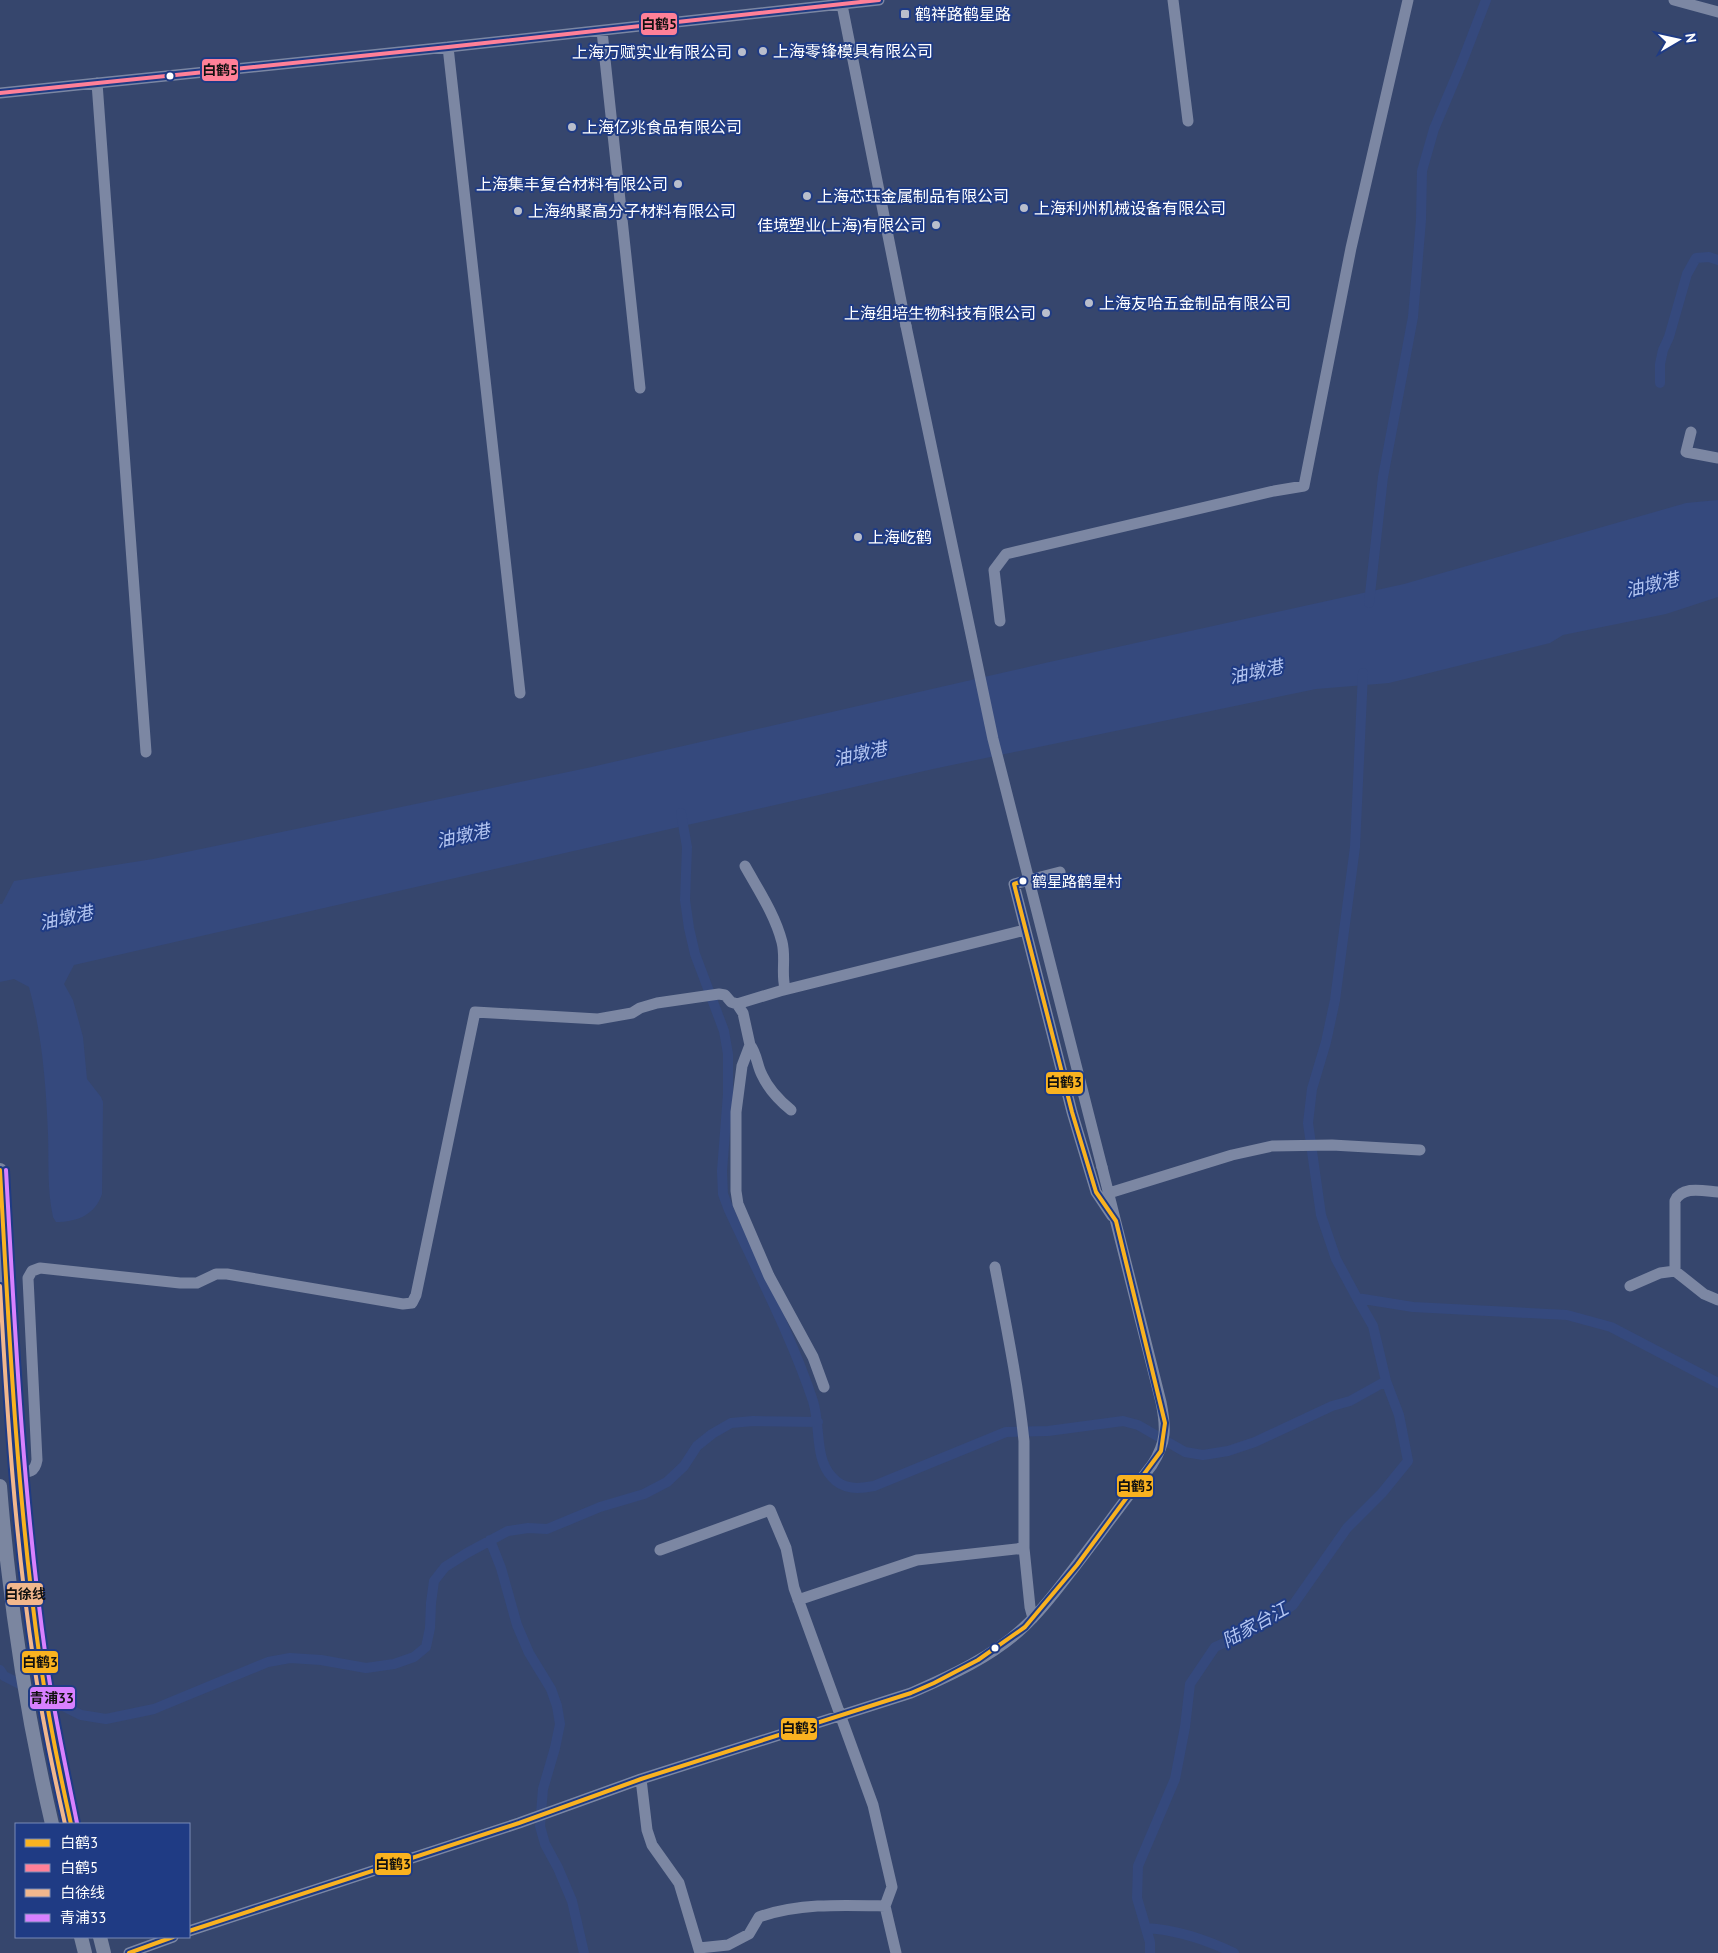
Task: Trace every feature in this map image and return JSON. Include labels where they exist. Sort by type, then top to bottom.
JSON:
[{"type":"main road","points":[[0,1170],[18,1471],[24,1540],[50,1723],[71,1823]]},
{"type":"main road","points":[[0,1486],[3,1531],[20,1657],[29,1712],[52,1823]]},
{"type":"main road","points":[[81,1938],[85,1953]]},
{"type":"main road","points":[[100,1938],[104,1953]]},
{"type":"street","points":[[0,93],[602,31],[879,0]]},
{"type":"street","points":[[1173,0],[1188,121]]},
{"type":"street","points":[[1000,621],[994,570],[1006,554],[1274,491],[1304,486],[1351,248],[1408,0]]},
{"type":"street","points":[[1674,0],[1718,12]]},
{"type":"street","points":[[190,1931],[519,1824],[641,1779],[911,1693],[934,1683],[997,1648],[1025,1627],[1077,1565],[1161,1451],[1165,1432],[1161,1402],[992,739],[906,326],[842,5]]},
{"type":"street","points":[[602,31],[640,388]]},
{"type":"street","points":[[448,47],[520,693]]},
{"type":"street","points":[[97,82],[146,752]]},
{"type":"street","points":[[1691,432],[1686,452],[1718,458]]},
{"type":"street","points":[[745,866],[764,897],[782,943],[785,988],[780,991]]},
{"type":"street","points":[[1060,872],[1014,884],[1072,1112],[1096,1192],[1116,1222]]},
{"type":"street","points":[[18,1471],[28,1472],[33,1470],[37,1460],[28,1278],[32,1271],[40,1268],[180,1283],[197,1283],[216,1274],[227,1274],[394,1303],[412,1303],[416,1295],[475,1012],[598,1019],[632,1013],[640,1008],[657,1003],[719,994],[726,995],[731,1002],[737,1004],[780,991],[1025,930]]},
{"type":"street","points":[[737,1004],[743,1013],[750,1045],[762,1075],[778,1098],[791,1110]]},
{"type":"street","points":[[750,1045],[742,1066],[736,1112],[736,1191],[738,1204],[770,1276],[813,1357],[824,1387]]},
{"type":"street","points":[[1109,1193],[1272,1146],[1332,1144],[1420,1150]]},
{"type":"street","points":[[1675,1271],[1676,1201],[1678,1196],[1685,1191],[1718,1192]]},
{"type":"street","points":[[995,1267],[1018,1389],[1022,1421],[1024,1441],[1024,1548],[1033,1618]]},
{"type":"street","points":[[1630,1286],[1660,1273],[1675,1271],[1704,1294],[1718,1300]]},
{"type":"street","points":[[660,1550],[770,1510],[786,1548],[798,1600],[873,1805],[892,1887],[884,1906],[896,1953]]},
{"type":"street","points":[[798,1600],[916,1560],[1024,1548]]},
{"type":"street","points":[[641,1779],[647,1830],[652,1844],[679,1883],[699,1950],[728,1945],[749,1934],[759,1917],[776,1911],[842,1905],[884,1906]]},
{"type":"street","points":[[129,1953],[170,1938]]},
{"type":"water","name":"油墩港","points":[[1718,500],[1718,597],[1666,614],[1563,635],[1550,643],[1389,683],[1316,689],[933,769],[74,965],[64,984],[73,1000],[83,1037],[87,1079],[103,1102],[102,1194],[95,1207],[78,1219],[56,1222],[53,1217],[49,1186],[45,1078],[29,987],[14,979],[0,982],[0,904],[2,904],[14,881],[153,859],[587,768],[1045,663],[1404,584],[1686,503]]},
{"type":"waterway","points":[[1369,603],[1383,477],[1413,317],[1421,220],[1422,171],[1434,129],[1486,0]]},
{"type":"waterway","points":[[1660,383],[1660,364],[1663,350],[1669,337],[1687,274],[1696,258],[1709,257],[1718,260]]},
{"type":"waterway","points":[[1363,673],[1355,847],[1335,1000],[1326,1042],[1312,1089],[1308,1123],[1321,1215],[1336,1259],[1357,1298],[1413,1307],[1567,1315],[1611,1327],[1718,1383]]},
{"type":"waterway","points":[[681,813],[687,847],[685,900],[689,928],[695,954],[724,1031],[728,1054],[728,1094],[722,1171],[723,1194],[804,1376],[813,1401],[823,1461],[826,1469],[836,1481],[851,1488],[874,1486],[1006,1432],[1048,1431],[1123,1421],[1138,1425],[1185,1452],[1203,1455],[1228,1451],[1255,1442],[1332,1406],[1350,1401],[1386,1381]]},
{"type":"waterway","name":"陆家台江","points":[[1150,1953],[1150,1942],[1137,1898],[1138,1866],[1175,1779],[1185,1727],[1190,1684],[1215,1647],[1256,1629],[1293,1605],[1347,1528],[1382,1493],[1408,1461],[1399,1415],[1386,1381],[1373,1326],[1357,1298]]},
{"type":"waterway","points":[[0,1670],[4,1676],[81,1715],[106,1719],[154,1709],[268,1662],[290,1658],[321,1660],[366,1668],[394,1664],[414,1657],[426,1647],[430,1628],[434,1581],[445,1567],[467,1553],[508,1531],[528,1528],[547,1529],[600,1507],[644,1494],[667,1482],[684,1466],[697,1446],[712,1434],[731,1423],[753,1421],[818,1422]]},
{"type":"waterway","points":[[490,1540],[501,1568],[517,1625],[529,1653],[551,1689],[557,1706],[560,1724],[543,1789],[540,1826],[545,1844],[572,1901],[584,1953]]},
{"type":"waterway","points":[[1146,1928],[1191,1936],[1213,1943],[1234,1953]]},
{"type":"transit line","name":"白鹤5","points":[[0,93],[879,0]]},
{"type":"transit line","name":"白鹤3","points":[[190,1931],[519,1823],[641,1779],[911,1693],[978,1660],[1025,1627],[1077,1565],[1161,1451],[1165,1423],[1116,1221],[1096,1192],[1072,1112],[1014,884],[1023,881]]},
{"type":"transit line","name":"白鹤3","points":[[0,1170],[15,1416],[25,1538],[43,1681],[71,1823]]},
{"type":"transit line","name":"青浦33","points":[[6,1170],[21,1415],[31,1537],[49,1680],[77,1823]]},
{"type":"transit line","name":"白徐线","points":[[0,1286],[9,1428],[27,1617],[52,1764],[65,1823]]},
{"type":"transit line","name":"白鹤3","points":[[129,1953],[170,1938]]},
{"type":"place","name":"鹤祥路鹤星路","points":[[905,14]]},
{"type":"place","name":"上海零锋模具有限公司","points":[[763,51]]},
{"type":"place","name":"上海万赋实业有限公司","points":[[742,52]]},
{"type":"place","name":"上海亿兆食品有限公司","points":[[572,127]]},
{"type":"place","name":"上海集丰复合材料有限公司","points":[[678,184]]},
{"type":"place","name":"上海芯珏金属制品有限公司","points":[[807,196]]},
{"type":"place","name":"上海利州机械设备有限公司","points":[[1024,208]]},
{"type":"place","name":"上海纳聚高分子材料有限公司","points":[[518,211]]},
{"type":"place","name":"佳境塑业(上海)有限公司","points":[[936,225]]},
{"type":"place","name":"上海友哈五金制品有限公司","points":[[1089,303]]},
{"type":"place","name":"上海组培生物科技有限公司","points":[[1046,313]]},
{"type":"place","name":"上海屹鹤","points":[[858,537]]},
{"type":"place","name":"鹤星路鹤星村","points":[[1023,881]]}]
